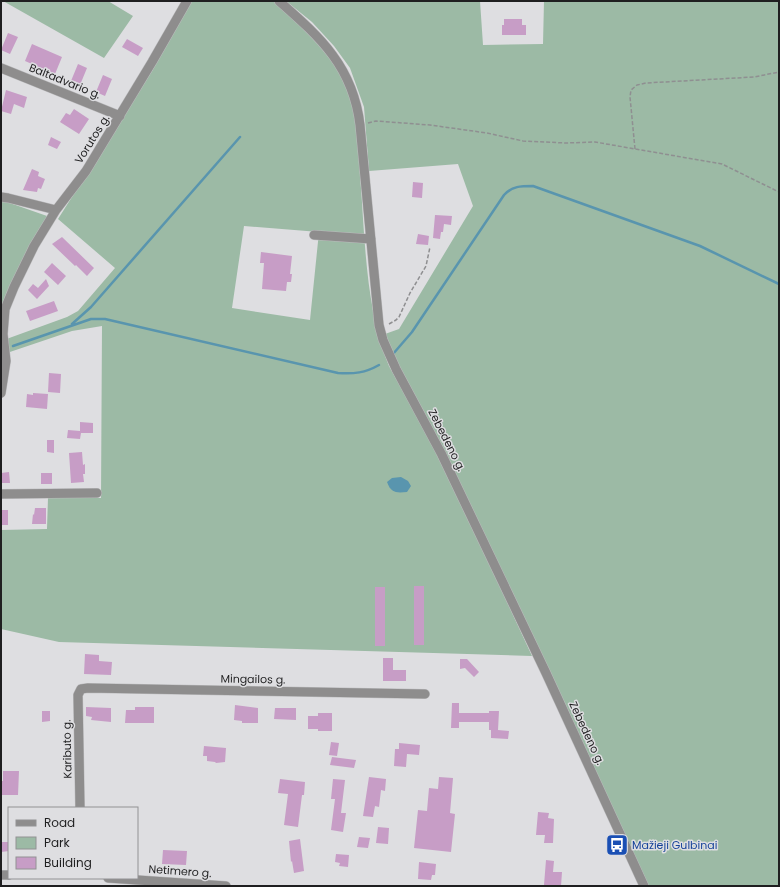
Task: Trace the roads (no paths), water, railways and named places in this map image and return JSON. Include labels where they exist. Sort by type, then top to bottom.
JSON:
[{"type":"street","name":"Vorutos g.","points":[[1,393],[6,361],[3,334],[5,308],[14,287],[34,246],[56,210],[86,171],[187,1]]},
{"type":"street","name":"Zebedeno g.","points":[[279,1],[313,31],[334,57],[345,74],[353,95],[360,125],[370,239],[379,326],[382,340],[441,453],[540,658],[644,886]]},
{"type":"street","name":"Baltadvario g.","points":[[1,68],[120,116]]},
{"type":"street","points":[[1,197],[56,210]]},
{"type":"street","points":[[314,235],[370,239]]},
{"type":"street","points":[[1,494],[98,493]]},
{"type":"street","name":"Mingailos g.","points":[[81,689],[425,694]]},
{"type":"street","name":"Kaributo g.","points":[[80,807],[78,695],[81,689]]},
{"type":"street","name":"Netimero g.","points":[[123,879],[226,886]]},
{"type":"water","points":[[401,477],[408,481],[411,486],[407,492],[394,492],[387,482],[392,478]]},
{"type":"waterway","points":[[72,324],[91,307],[240,137]]},
{"type":"waterway","points":[[393,354],[412,332],[504,195],[517,187],[533,186],[700,246],[779,284]]},
{"type":"waterway","points":[[13,346],[91,319],[105,319],[338,373],[359,372],[369,370],[379,365]]},
{"type":"place","name":"Mažieji Gulbinai","points":[[617,845]]}]
